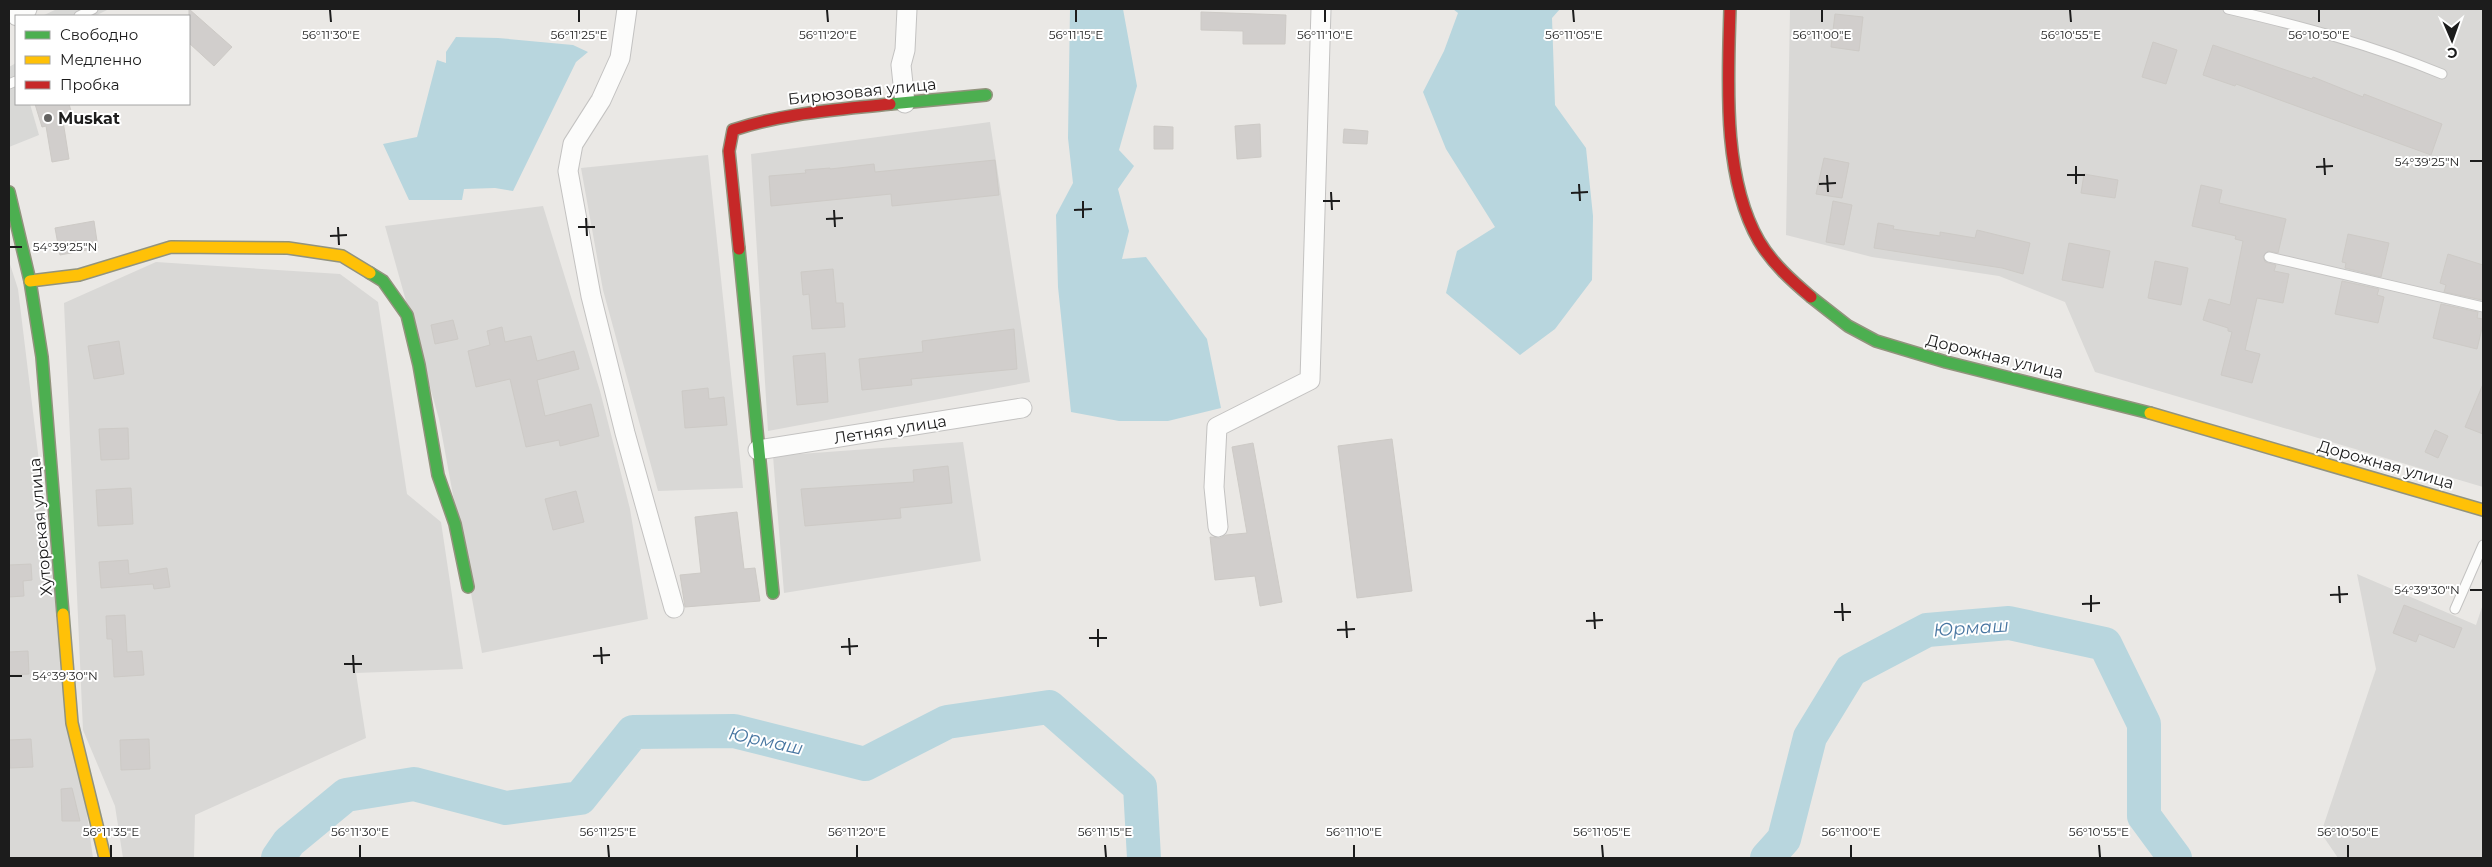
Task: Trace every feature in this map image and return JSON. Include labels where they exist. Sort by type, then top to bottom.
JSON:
[{"type":"street","points":[[627,9],[620,58],[601,100],[573,144],[568,171],[591,296],[625,433],[674,608]]},
{"type":"street","points":[[905,103],[901,65],[905,50],[908,9]]},
{"type":"street","points":[[1218,528],[1214,487],[1217,427],[1310,380],[1321,9]]},
{"type":"street","name":"Дорожная улица","points":[[1730,9],[1728,93],[1737,168],[1746,208],[1760,241],[1778,264],[1812,297],[1863,335],[1943,363],[2071,392],[2483,510]]},
{"type":"street","name":"Бирюзовая улица","points":[[758,450],[729,151],[733,130],[764,120],[801,113],[986,95]]},
{"type":"street","name":"Хуторская улица","points":[[9,192],[30,281],[42,357],[72,723],[105,858]]},
{"type":"street","points":[[30,281],[79,275],[170,247],[297,249],[342,256],[383,281],[407,315],[419,365],[438,475],[455,524],[468,587]]},
{"type":"street","name":"Летняя улица","points":[[758,450],[1022,408]]},
{"type":"street","points":[[758,450],[773,593]]},
{"type":"lane","points":[[81,15],[93,9]]},
{"type":"lane","points":[[2228,9],[2295,24],[2390,52],[2442,74]]},
{"type":"lane","points":[[2269,257],[2483,307]]},
{"type":"lane","points":[[2455,609],[2483,545]]},
{"type":"shaded area","points":[[57,9],[109,9],[97,15],[44,15]]},
{"type":"shaded area","points":[[1790,9],[2483,9],[2483,487],[2095,372],[2065,302],[1999,276],[1872,257],[1786,235]]},
{"type":"shaded area","points":[[15,64],[15,105],[30,105],[39,135],[9,147],[9,67]]},
{"type":"shaded area","points":[[990,122],[1030,382],[768,431],[751,154]]},
{"type":"shaded area","points":[[708,155],[743,488],[658,491],[603,290],[581,168]]},
{"type":"shaded area","points":[[543,206],[600,391],[630,509],[648,619],[482,653],[439,419],[385,226]]},
{"type":"shaded area","points":[[9,261],[18,289],[47,527],[93,858],[9,858]]},
{"type":"shaded area","points":[[156,262],[340,274],[378,302],[407,494],[441,522],[463,669],[356,673],[366,738],[195,815],[194,858],[123,858],[115,806],[83,730],[64,303]]},
{"type":"shaded area","points":[[963,442],[981,561],[784,593],[773,456]]},
{"type":"shaded area","points":[[2357,574],[2476,625],[2483,604],[2483,858],[2338,858],[2321,833],[2376,669]]},
{"type":"water","points":[[1070,9],[1123,9],[1137,86],[1119,150],[1134,166],[1118,189],[1129,231],[1122,259],[1146,257],[1207,339],[1221,408],[1168,421],[1119,421],[1071,412],[1058,287],[1056,215],[1073,183],[1068,138]]},
{"type":"water","points":[[1453,9],[1560,9],[1552,18],[1555,105],[1586,148],[1593,216],[1592,280],[1555,329],[1520,355],[1446,293],[1457,251],[1495,227],[1446,149],[1423,92],[1444,51],[1458,13]]},
{"type":"water","points":[[456,37],[498,38],[573,45],[588,52],[576,62],[513,191],[495,188],[464,189],[462,200],[409,200],[383,144],[417,137],[437,60],[446,63],[446,52]]},
{"type":"building","points":[[189,9],[232,47],[214,66],[190,44]]},
{"type":"building","points":[[1201,12],[1286,15],[1285,44],[1243,44],[1243,31],[1201,30]]},
{"type":"building","points":[[1835,14],[1863,17],[1859,51],[1831,47]]},
{"type":"building","points":[[2153,42],[2177,50],[2166,84],[2142,77]]},
{"type":"building","points":[[2213,45],[2312,79],[2313,77],[2363,97],[2364,94],[2442,124],[2431,155],[2236,84],[2235,86],[2203,75]]},
{"type":"building","points":[[35,105],[69,105],[73,118],[63,121],[69,159],[52,162],[46,126],[42,127]]},
{"type":"building","points":[[1260,124],[1261,157],[1237,159],[1235,126]]},
{"type":"building","points":[[1154,126],[1173,127],[1173,149],[1154,149]]},
{"type":"building","points":[[1344,129],[1368,131],[1367,144],[1343,143]]},
{"type":"building","points":[[1824,158],[1849,163],[1842,198],[1816,194]]},
{"type":"building","points":[[995,160],[999,195],[892,206],[891,194],[771,206],[769,176],[806,173],[805,170],[874,164],[875,172]]},
{"type":"building","points":[[2084,174],[2118,180],[2115,198],[2081,193]]},
{"type":"building","points":[[2201,185],[2222,190],[2219,203],[2286,219],[2278,253],[2268,251],[2263,256],[2265,262],[2276,265],[2274,271],[2289,274],[2283,303],[2257,298],[2245,350],[2260,354],[2252,383],[2221,375],[2232,332],[2228,331],[2228,328],[2203,320],[2209,299],[2230,305],[2243,241],[2235,239],[2236,236],[2192,226]]},
{"type":"building","points":[[1833,201],[1852,205],[1844,245],[1826,242]]},
{"type":"building","points":[[94,221],[98,248],[60,255],[55,228]]},
{"type":"building","points":[[1878,223],[1894,226],[1893,229],[1940,236],[1940,232],[1975,238],[1977,230],[2030,243],[2023,274],[2002,268],[1874,248]]},
{"type":"building","points":[[2348,234],[2389,243],[2381,277],[2345,268],[2346,263],[2342,262]]},
{"type":"building","points":[[2069,243],[2110,251],[2103,288],[2062,280]]},
{"type":"building","points":[[2448,254],[2483,265],[2482,300],[2444,292],[2446,285],[2440,283]]},
{"type":"building","points":[[2155,261],[2188,268],[2181,305],[2148,298]]},
{"type":"building","points":[[833,269],[836,303],[843,303],[845,327],[812,329],[809,294],[803,295],[801,272]]},
{"type":"building","points":[[2342,281],[2379,289],[2377,295],[2384,297],[2378,323],[2335,314]]},
{"type":"building","points":[[2441,304],[2478,312],[2477,318],[2483,319],[2483,324],[2477,349],[2433,338]]},
{"type":"building","points":[[453,320],[458,339],[435,344],[431,325]]},
{"type":"building","points":[[502,327],[505,342],[531,336],[537,361],[574,351],[579,369],[537,380],[545,416],[591,404],[599,436],[560,446],[559,440],[526,447],[510,379],[476,387],[468,351],[490,345],[487,331]]},
{"type":"building","points":[[1014,329],[1017,369],[911,379],[912,385],[862,390],[859,359],[923,352],[922,341]]},
{"type":"building","points":[[119,341],[124,374],[94,379],[88,346]]},
{"type":"building","points":[[825,353],[828,402],[797,405],[793,356]]},
{"type":"building","points":[[2483,384],[2483,434],[2465,427]]},
{"type":"building","points":[[708,388],[709,399],[724,397],[727,425],[685,428],[682,391]]},
{"type":"building","points":[[128,428],[129,459],[101,460],[99,429]]},
{"type":"building","points":[[2435,430],[2448,436],[2438,458],[2425,452]]},
{"type":"building","points":[[1392,439],[1412,591],[1357,598],[1338,446]]},
{"type":"building","points":[[1253,443],[1282,602],[1260,606],[1255,576],[1215,580],[1210,537],[1220,538],[1226,535],[1247,533],[1232,447]]},
{"type":"building","points":[[948,466],[952,503],[900,508],[901,518],[805,526],[801,489],[914,482],[913,470]]},
{"type":"building","points":[[131,488],[133,524],[98,526],[96,490]]},
{"type":"building","points":[[576,491],[584,522],[553,530],[545,499]]},
{"type":"building","points":[[737,512],[744,569],[755,568],[760,601],[685,607],[680,575],[701,573],[695,517]]},
{"type":"building","points":[[128,560],[129,574],[167,568],[170,587],[154,589],[153,584],[101,588],[99,562]]},
{"type":"building","points":[[31,564],[32,580],[23,581],[24,596],[9,597],[9,565]]},
{"type":"building","points":[[2404,605],[2462,628],[2454,648],[2419,634],[2416,642],[2393,633]]},
{"type":"building","points":[[125,615],[127,652],[142,651],[144,675],[114,677],[112,639],[107,639],[106,616]]},
{"type":"building","points":[[28,651],[29,674],[9,675],[9,652]]},
{"type":"building","points":[[31,739],[33,767],[10,768],[9,740]]},
{"type":"building","points":[[149,739],[150,769],[121,770],[120,740]]},
{"type":"building","points":[[72,788],[80,821],[62,821],[61,789]]},
{"type":"waterway","name":"Юрмаш","points":[[1767,858],[1784,839],[1810,737],[1851,670],[1927,630],[2009,623],[2105,644],[2144,724],[2144,816],[2175,858]]},
{"type":"waterway","name":"Юрмаш","points":[[278,858],[289,842],[346,795],[414,784],[506,808],[580,798],[633,732],[734,731],[865,764],[947,722],[1049,707],[1140,787],[1144,858]]},
{"type":"traffic: fast","points":[[890,104],[986,95]]},
{"type":"traffic: fast","points":[[9,192],[30,281],[42,357],[63,614]]},
{"type":"traffic: fast","points":[[739,249],[773,593]]},
{"type":"traffic: fast","points":[[370,273],[383,281],[407,315],[419,365],[438,475],[455,524],[468,587]]},
{"type":"traffic: fast","points":[[1811,297],[1848,326],[1876,341],[1946,362],[2150,413]]},
{"type":"traffic: slow","points":[[30,281],[79,275],[171,247],[288,248],[342,256],[370,273]]},
{"type":"traffic: slow","points":[[2150,413],[2483,510]]},
{"type":"traffic: slow","points":[[63,614],[72,723],[105,858]]},
{"type":"traffic: jam","points":[[1730,9],[1728,67],[1730,128],[1739,188],[1747,216],[1764,249],[1783,271],[1811,297]]},
{"type":"traffic: jam","points":[[739,249],[729,151],[733,130],[791,116],[890,104]]},
{"type":"place","name":"Muskat","points":[[48,118]]}]
